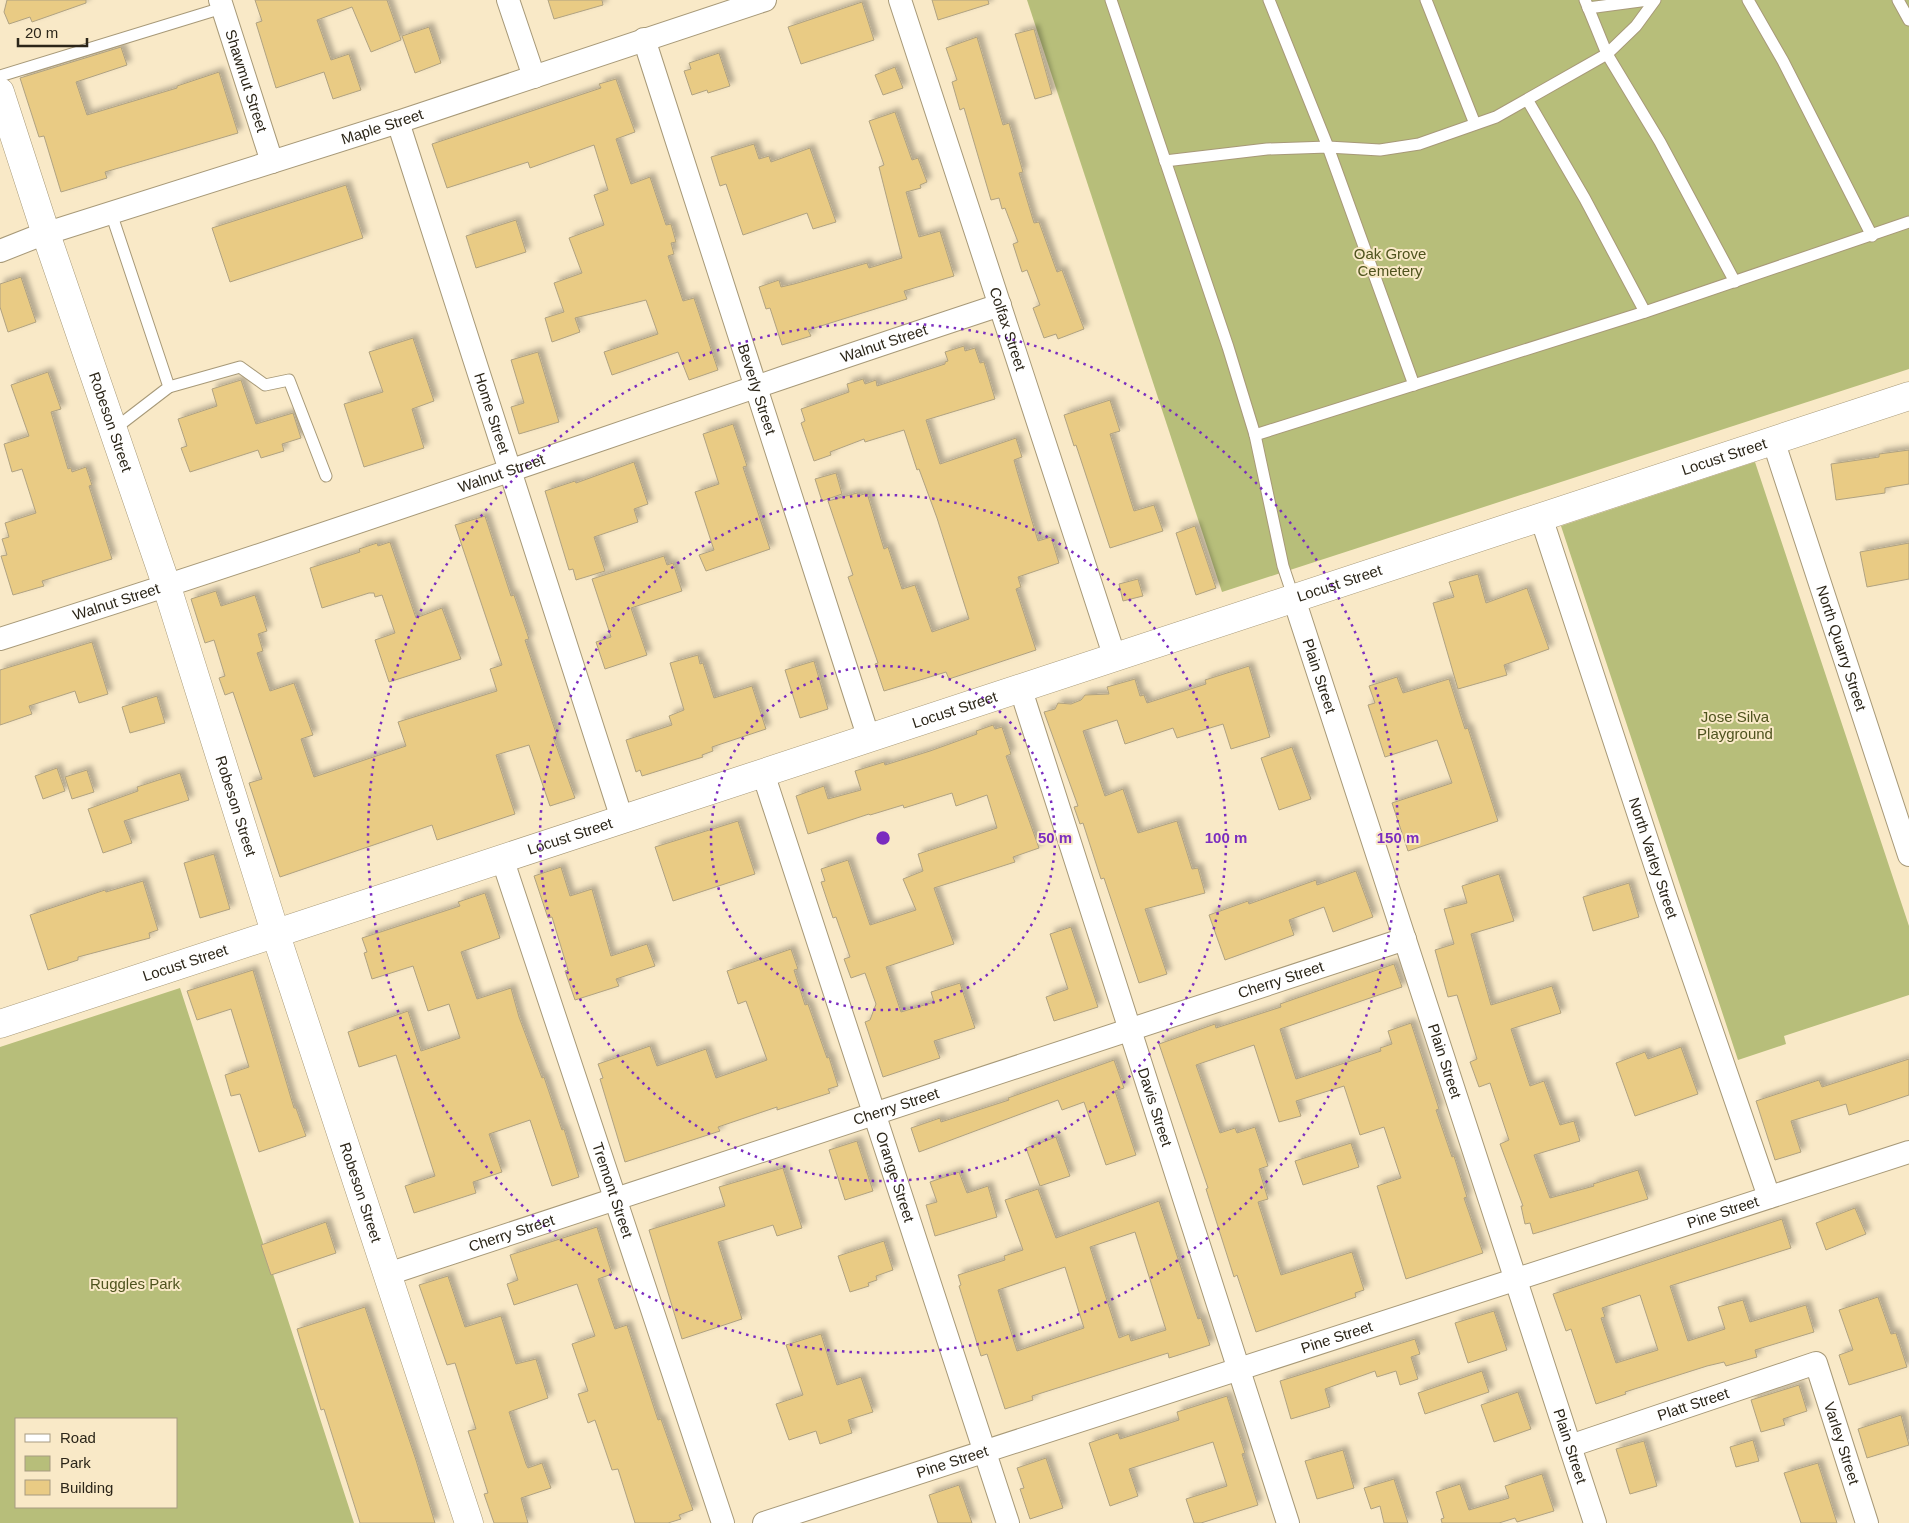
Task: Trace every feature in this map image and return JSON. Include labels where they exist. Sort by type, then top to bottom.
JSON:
[{"type":"street","points":[[508,0],[534,77]]},
{"type":"street","name":"Maple Street","points":[[0,251],[46,234],[534,77],[644,39],[712,8],[765,0]]},
{"type":"street","name":"Colfax Street","points":[[900,0],[1115,658]]},
{"type":"street","name":"Shawmut Street","points":[[221,4],[272,162]]},
{"type":"street","name":"Beverly Street","points":[[644,39],[869,739]]},
{"type":"street","name":"Robeson Street","points":[[0,92],[46,234],[166,587],[275,932],[469,1523]]},
{"type":"street","name":"Home Street","points":[[398,122],[622,819]]},
{"type":"street","name":"Walnut Street","points":[[0,639],[166,587],[510,471],[756,385],[1000,305]]},
{"type":"street","name":"Locust Street","points":[[0,1024],[275,932],[1021,690],[1909,396]]},
{"type":"street","name":"North Quarry Street","points":[[1774,440],[1909,855]]},
{"type":"street","name":"North Varley Street","points":[[1541,517],[1669,907],[1769,1197]]},
{"type":"street","name":"Plain Street","points":[[1294,599],[1596,1523]]},
{"type":"street","name":"Davis Street","points":[[1021,690],[1288,1523]]},
{"type":"street","name":"Orange Street","points":[[763,773],[1008,1523]]},
{"type":"street","name":"Tremont Street","points":[[502,858],[722,1523]]},
{"type":"street","name":"Cherry Street","points":[[388,1274],[1405,939]]},
{"type":"street","name":"Pine Street","points":[[764,1523],[1909,1152]]},
{"type":"street","name":"Platt Street","points":[[1570,1446],[1816,1363]]},
{"type":"street","name":"Varley Street","points":[[1816,1363],[1867,1523]]},
{"type":"lane","points":[[1111,0],[1255,435],[1283,566],[1294,599]]},
{"type":"lane","points":[[1270,0],[1328,147],[1414,385]]},
{"type":"lane","points":[[1426,0],[1475,124]]},
{"type":"lane","points":[[1648,0],[1587,4],[1607,54],[1660,142],[1735,282]]},
{"type":"lane","points":[[1165,161],[1267,149],[1328,147],[1380,150],[1420,144],[1496,117],[1607,54],[1636,26],[1654,0]]},
{"type":"lane","points":[[1748,0],[1783,61],[1872,236]]},
{"type":"lane","points":[[1898,0],[1909,20]]},
{"type":"lane","points":[[0,76],[221,4]]},
{"type":"lane","points":[[1528,100],[1585,199],[1645,312]]},
{"type":"lane","points":[[111,213],[169,387]]},
{"type":"lane","points":[[1255,435],[1645,312],[1909,222]]},
{"type":"lane","points":[[113,430],[169,387],[240,367],[265,385],[289,380],[326,476]]},
{"type":"green space","name":"Oak Grove Cemetery","points":[[1027,0],[1909,0],[1909,369],[1222,592]]},
{"type":"green space","name":"Jose Silva Playground","points":[[1755,462],[1909,926],[1909,995],[1784,1036],[1786,1044],[1738,1060],[1561,526]]},
{"type":"green space","name":"Ruggles Park","points":[[180,988],[354,1523],[0,1523],[0,1047]]},
{"type":"building","points":[[7,0],[86,0],[86,3],[32,22],[30,17],[9,24],[4,12]]},
{"type":"building","points":[[255,0],[387,0],[401,40],[371,52],[352,7],[317,20],[331,60],[349,54],[361,90],[333,99],[324,72],[276,88],[256,23],[262,21]]},
{"type":"building","points":[[548,0],[602,0],[603,5],[554,19]]},
{"type":"building","points":[[932,0],[988,0],[989,4],[938,20]]},
{"type":"building","points":[[862,2],[874,40],[801,64],[788,27]]},
{"type":"building","points":[[429,27],[441,63],[415,73],[402,36]]},
{"type":"building","points":[[1034,29],[1052,94],[1035,99],[1015,34]]},
{"type":"building","points":[[977,37],[1003,125],[1009,123],[1023,172],[1019,173],[1034,223],[1039,222],[1057,272],[1062,270],[1084,329],[1058,339],[1056,334],[1044,338],[1033,308],[1040,305],[1027,270],[1022,272],[1013,244],[1018,242],[1005,208],[1002,209],[999,198],[991,200],[964,108],[960,110],[952,82],[957,80],[946,48]]},
{"type":"building","points":[[121,47],[127,65],[76,82],[87,115],[177,88],[177,86],[219,72],[238,133],[105,172],[107,178],[61,192],[44,136],[39,137],[20,78]]},
{"type":"building","points":[[719,53],[730,86],[708,93],[707,90],[692,95],[684,71],[691,69],[689,63]]},
{"type":"building","points":[[895,67],[903,88],[883,95],[875,75]]},
{"type":"building","points":[[616,79],[635,132],[616,139],[631,184],[650,177],[666,225],[671,224],[676,242],[671,243],[674,254],[668,256],[683,301],[694,298],[718,370],[689,380],[678,352],[612,375],[604,352],[658,334],[646,300],[575,318],[580,332],[552,342],[545,318],[564,312],[554,283],[582,273],[569,238],[604,225],[594,195],[608,190],[594,145],[530,168],[528,162],[447,188],[432,144],[601,88],[599,84]]},
{"type":"building","points":[[895,112],[912,160],[918,158],[927,182],[920,185],[921,188],[906,192],[919,237],[940,231],[954,276],[904,291],[907,299],[808,330],[811,336],[782,345],[770,308],[766,309],[759,287],[779,280],[781,287],[867,263],[869,268],[902,258],[879,167],[884,165],[869,121]]},
{"type":"building","points":[[754,144],[759,159],[769,156],[771,162],[810,148],[836,222],[813,229],[807,213],[743,235],[726,184],[720,186],[711,157]]},
{"type":"building","points":[[346,185],[363,238],[230,282],[212,228]]},
{"type":"building","points":[[516,220],[526,252],[476,268],[466,236]]},
{"type":"building","points":[[21,277],[36,322],[8,332],[0,307],[0,284]]},
{"type":"building","points":[[413,338],[434,401],[412,409],[424,448],[364,467],[344,404],[383,392],[369,352]]},
{"type":"building","points":[[964,346],[965,351],[975,348],[980,363],[984,362],[995,399],[926,420],[940,464],[1016,438],[1022,457],[1014,460],[1038,541],[1051,537],[1059,563],[1018,577],[1021,587],[1016,589],[1036,650],[949,679],[946,672],[884,691],[875,664],[878,663],[848,577],[853,575],[828,501],[857,493],[858,496],[867,493],[884,549],[888,547],[902,589],[915,585],[932,632],[969,619],[937,518],[919,469],[917,470],[904,430],[865,442],[864,439],[830,452],[831,455],[814,461],[801,423],[805,421],[801,409],[849,392],[847,384],[863,379],[865,384],[876,380],[877,386],[945,364],[948,361],[945,352]]},
{"type":"building","points":[[538,352],[559,422],[519,434],[511,407],[524,403],[511,360]]},
{"type":"building","points":[[48,372],[61,409],[51,412],[68,469],[71,468],[72,472],[86,467],[92,485],[89,486],[112,559],[42,581],[44,586],[13,595],[1,556],[7,555],[2,539],[9,537],[5,523],[36,513],[22,469],[12,472],[4,444],[29,436],[11,385]]},
{"type":"building","points":[[241,380],[256,424],[293,413],[301,438],[282,444],[284,451],[261,458],[258,450],[190,472],[181,448],[187,446],[178,419],[217,406],[212,389]]},
{"type":"building","points":[[1110,400],[1120,431],[1110,434],[1134,511],[1154,505],[1163,531],[1110,548],[1076,445],[1074,446],[1064,415]]},
{"type":"building","points":[[733,424],[747,466],[743,467],[770,549],[706,571],[699,555],[714,550],[695,492],[719,484],[703,434]]},
{"type":"building","points":[[1909,450],[1909,484],[1885,488],[1885,493],[1836,500],[1831,464],[1879,457],[1879,454]]},
{"type":"building","points":[[634,462],[648,504],[634,509],[638,522],[594,537],[605,571],[576,580],[573,569],[569,570],[545,491],[575,481],[576,483]]},
{"type":"building","points":[[836,473],[842,494],[822,501],[815,479]]},
{"type":"building","points":[[485,516],[511,596],[514,595],[529,639],[525,640],[557,736],[553,737],[575,798],[550,806],[529,745],[496,755],[515,814],[437,840],[432,825],[280,877],[249,783],[262,779],[233,692],[225,695],[219,678],[225,676],[214,640],[205,643],[191,599],[216,591],[221,606],[255,595],[267,631],[258,634],[263,651],[257,653],[270,691],[294,683],[313,735],[301,739],[314,777],[406,746],[398,722],[497,691],[490,669],[502,665],[455,525]]},
{"type":"building","points":[[1195,526],[1216,588],[1196,595],[1176,533]]},
{"type":"building","points":[[390,542],[416,618],[442,608],[461,659],[389,682],[375,640],[395,633],[382,595],[375,597],[374,593],[369,593],[322,608],[310,568],[360,552],[359,549],[377,543],[378,546]]},
{"type":"building","points":[[1909,543],[1909,579],[1867,587],[1860,552]]},
{"type":"building","points":[[664,556],[667,565],[673,563],[682,591],[631,608],[647,655],[605,669],[596,642],[611,637],[592,579]]},
{"type":"building","points":[[1478,574],[1486,603],[1527,588],[1549,649],[1504,665],[1507,675],[1458,689],[1433,603],[1454,597],[1449,582]]},
{"type":"building","points":[[1138,579],[1143,596],[1123,601],[1119,584]]},
{"type":"building","points":[[92,642],[108,694],[79,703],[75,691],[29,706],[32,714],[0,725],[0,670]]},
{"type":"building","points":[[698,655],[700,664],[703,663],[714,698],[752,686],[766,729],[712,747],[713,751],[702,755],[703,757],[642,776],[640,770],[636,772],[626,740],[672,725],[669,716],[684,710],[670,663]]},
{"type":"building","points":[[814,661],[828,709],[800,718],[785,670]]},
{"type":"building","points":[[1249,666],[1270,737],[1231,749],[1223,724],[1177,738],[1173,728],[1125,744],[1117,720],[1083,731],[1105,796],[1123,789],[1138,833],[1177,821],[1192,869],[1198,868],[1205,893],[1145,909],[1167,974],[1139,983],[1104,878],[1101,879],[1083,823],[1080,824],[1074,807],[1078,806],[1044,712],[1055,709],[1058,703],[1071,704],[1081,700],[1085,695],[1109,694],[1107,687],[1135,679],[1140,696],[1144,695],[1147,703],[1206,684],[1205,680]]},
{"type":"building","points":[[1397,677],[1403,693],[1449,679],[1465,729],[1468,728],[1498,821],[1408,851],[1392,803],[1452,783],[1437,740],[1385,757],[1368,705],[1375,703],[1369,686]]},
{"type":"building","points":[[157,696],[165,723],[130,733],[122,707]]},
{"type":"building","points":[[993,725],[995,729],[1002,727],[1011,754],[1006,756],[1039,848],[1013,857],[1015,862],[934,888],[954,944],[886,967],[901,1012],[934,1002],[931,992],[960,983],[975,1028],[934,1041],[940,1058],[883,1077],[865,1022],[870,1020],[876,1004],[865,973],[851,978],[844,959],[850,957],[836,917],[833,918],[821,882],[825,881],[821,869],[848,860],[870,925],[916,910],[903,879],[923,871],[918,854],[997,828],[987,795],[956,806],[952,793],[904,808],[903,805],[869,814],[808,834],[796,796],[824,786],[828,799],[861,790],[855,771],[884,762],[885,765],[930,751],[977,734],[976,731]]},
{"type":"building","points":[[1292,747],[1311,799],[1279,810],[1261,758]]},
{"type":"building","points":[[57,768],[65,791],[43,799],[35,776]]},
{"type":"building","points":[[87,770],[94,792],[72,799],[65,777]]},
{"type":"building","points":[[180,773],[189,800],[124,821],[132,843],[103,853],[88,809],[138,791],[137,787]]},
{"type":"building","points":[[738,821],[755,874],[673,901],[655,847]]},
{"type":"building","points":[[214,854],[230,909],[200,918],[184,863]]},
{"type":"building","points":[[561,867],[570,896],[592,889],[611,956],[647,944],[655,966],[616,979],[619,986],[575,1000],[565,971],[568,970],[552,917],[548,918],[534,876]]},
{"type":"building","points":[[1356,871],[1373,917],[1333,932],[1324,907],[1289,920],[1294,935],[1225,960],[1209,915],[1248,901],[1249,904],[1316,880],[1317,885]]},
{"type":"building","points":[[1499,874],[1514,921],[1471,934],[1491,1005],[1552,986],[1561,1013],[1511,1029],[1530,1086],[1544,1081],[1560,1125],[1574,1121],[1580,1141],[1534,1155],[1550,1198],[1594,1186],[1593,1184],[1638,1170],[1648,1199],[1533,1234],[1530,1223],[1525,1224],[1521,1206],[1523,1206],[1500,1144],[1509,1140],[1490,1083],[1479,1087],[1470,1062],[1477,1059],[1457,995],[1448,997],[1435,950],[1454,944],[1444,909],[1467,903],[1462,886]]},
{"type":"building","points":[[143,881],[158,930],[149,933],[150,938],[78,957],[78,960],[48,970],[30,915],[105,890],[106,892]]},
{"type":"building","points":[[1629,883],[1639,917],[1593,931],[1583,897]]},
{"type":"building","points":[[485,893],[500,938],[461,952],[477,999],[511,988],[519,1017],[542,1078],[544,1077],[562,1130],[564,1129],[579,1177],[552,1186],[530,1120],[489,1134],[502,1172],[473,1182],[476,1193],[414,1213],[405,1186],[435,1176],[396,1055],[359,1067],[348,1032],[408,1011],[421,1051],[460,1038],[449,1004],[428,1011],[413,966],[372,979],[364,953],[367,952],[362,938],[460,906],[458,902]]},
{"type":"building","points":[[1071,927],[1098,1007],[1054,1021],[1046,997],[1068,989],[1050,934]]},
{"type":"building","points":[[791,949],[798,969],[794,970],[805,1005],[808,1004],[827,1058],[829,1057],[838,1086],[828,1089],[830,1093],[777,1110],[777,1107],[718,1127],[720,1131],[625,1162],[600,1079],[603,1078],[598,1064],[650,1046],[657,1066],[706,1049],[716,1078],[767,1060],[746,1001],[738,1004],[727,971]]},
{"type":"building","points":[[1394,964],[1402,987],[1280,1029],[1296,1079],[1381,1051],[1380,1048],[1392,1044],[1388,1031],[1411,1023],[1439,1109],[1436,1110],[1452,1157],[1454,1156],[1467,1197],[1464,1198],[1483,1253],[1406,1279],[1377,1186],[1401,1178],[1384,1127],[1360,1135],[1344,1086],[1296,1101],[1301,1116],[1279,1122],[1254,1045],[1196,1065],[1220,1133],[1235,1128],[1237,1133],[1255,1127],[1268,1166],[1259,1169],[1268,1199],[1258,1202],[1281,1275],[1352,1252],[1364,1290],[1355,1293],[1356,1297],[1256,1332],[1237,1275],[1234,1277],[1206,1189],[1208,1188],[1159,1044],[1215,1024],[1216,1028],[1281,1007],[1280,1004]]},
{"type":"building","points":[[253,970],[294,1108],[296,1108],[306,1136],[259,1152],[240,1094],[231,1096],[225,1075],[249,1067],[231,1009],[197,1020],[187,991]]},
{"type":"building","points":[[1681,1047],[1698,1094],[1635,1116],[1616,1063],[1645,1052],[1648,1059]]},
{"type":"building","points":[[1909,1059],[1909,1095],[1849,1115],[1846,1104],[1791,1121],[1801,1152],[1775,1160],[1756,1101],[1819,1080],[1822,1087]]},
{"type":"building","points":[[1114,1060],[1124,1088],[1115,1091],[1136,1155],[1106,1165],[1084,1102],[1062,1110],[1058,1100],[919,1152],[911,1128],[940,1118],[941,1122],[1009,1100],[1008,1098]]},
{"type":"building","points":[[1056,1137],[1070,1176],[1040,1186],[1026,1148]]},
{"type":"building","points":[[857,1141],[873,1191],[845,1200],[829,1150]]},
{"type":"building","points":[[1351,1143],[1359,1167],[1303,1185],[1295,1161]]},
{"type":"building","points":[[783,1168],[802,1228],[777,1236],[773,1225],[718,1242],[742,1319],[682,1339],[649,1230],[725,1206],[719,1187]]},
{"type":"building","points":[[959,1172],[967,1193],[988,1186],[997,1217],[935,1236],[926,1205],[937,1202],[930,1182]]},
{"type":"building","points":[[1038,1189],[1056,1238],[1159,1201],[1198,1319],[1201,1318],[1210,1345],[1169,1358],[1168,1353],[1032,1396],[1033,1400],[1005,1409],[987,1354],[981,1356],[959,1286],[961,1285],[958,1275],[1005,1260],[1004,1256],[1023,1250],[1005,1200]],"holes":[[[1135,1232],[1166,1330],[1131,1341],[1129,1334],[1119,1338],[1090,1247]],[[1065,1267],[1084,1328],[1017,1351],[998,1290]]]},
{"type":"building","points":[[1855,1208],[1866,1234],[1826,1250],[1816,1223]]},
{"type":"building","points":[[1782,1219],[1791,1248],[1670,1286],[1688,1341],[1725,1329],[1718,1307],[1743,1300],[1750,1322],[1806,1305],[1814,1332],[1755,1350],[1757,1357],[1726,1366],[1724,1362],[1707,1366],[1625,1392],[1626,1394],[1596,1404],[1571,1329],[1566,1331],[1553,1294]],"holes":[[[1640,1295],[1658,1350],[1616,1363],[1601,1318],[1605,1317],[1602,1308]]]},
{"type":"building","points":[[326,1222],[336,1253],[271,1275],[261,1245]]},
{"type":"building","points":[[597,1227],[612,1274],[598,1279],[615,1329],[627,1325],[658,1420],[661,1419],[693,1510],[679,1515],[681,1519],[668,1523],[635,1523],[618,1469],[612,1470],[595,1420],[588,1423],[578,1394],[588,1391],[572,1344],[595,1336],[577,1284],[514,1305],[507,1284],[518,1280],[510,1255]]},
{"type":"building","points":[[884,1241],[893,1270],[876,1276],[877,1280],[868,1283],[869,1286],[850,1292],[838,1256]]},
{"type":"building","points":[[448,1276],[465,1327],[501,1316],[516,1364],[536,1359],[548,1398],[509,1412],[528,1468],[542,1463],[551,1488],[521,1498],[528,1523],[494,1523],[484,1494],[488,1493],[468,1431],[476,1429],[455,1363],[447,1365],[419,1285]]},
{"type":"building","points":[[1878,1297],[1891,1334],[1896,1333],[1907,1367],[1849,1385],[1839,1355],[1853,1350],[1839,1310]]},
{"type":"building","points":[[365,1307],[435,1523],[360,1523],[324,1409],[321,1410],[297,1329]]},
{"type":"building","points":[[1494,1311],[1507,1350],[1468,1363],[1455,1323]]},
{"type":"building","points":[[821,1334],[837,1385],[861,1377],[873,1412],[848,1420],[852,1433],[820,1444],[816,1431],[789,1440],[776,1404],[803,1395],[786,1345]]},
{"type":"building","points":[[1415,1339],[1420,1354],[1411,1357],[1418,1379],[1400,1385],[1396,1371],[1377,1377],[1375,1371],[1325,1389],[1330,1407],[1291,1419],[1280,1381]]},
{"type":"building","points":[[1482,1371],[1489,1392],[1425,1414],[1418,1393]]},
{"type":"building","points":[[1799,1385],[1807,1411],[1783,1419],[1785,1425],[1761,1432],[1751,1400]]},
{"type":"building","points":[[1518,1392],[1531,1429],[1494,1442],[1481,1405]]},
{"type":"building","points":[[1227,1396],[1245,1453],[1242,1454],[1258,1505],[1201,1523],[1194,1523],[1186,1499],[1227,1486],[1213,1442],[1129,1469],[1138,1496],[1110,1506],[1089,1443],[1118,1433],[1120,1439],[1179,1420],[1177,1412]]},
{"type":"building","points":[[1901,1415],[1909,1445],[1867,1458],[1858,1429]]},
{"type":"building","points":[[1753,1440],[1759,1461],[1736,1467],[1730,1447]]},
{"type":"building","points":[[1644,1441],[1657,1486],[1630,1494],[1616,1449]]},
{"type":"building","points":[[1343,1450],[1354,1488],[1317,1499],[1305,1461]]},
{"type":"building","points":[[1046,1458],[1063,1508],[1030,1519],[1020,1489],[1024,1488],[1017,1468]]},
{"type":"building","points":[[1818,1463],[1837,1523],[1801,1523],[1784,1473]]},
{"type":"building","points":[[1542,1474],[1554,1511],[1517,1522],[1515,1518],[1499,1523],[1442,1523],[1441,1519],[1444,1518],[1436,1492],[1460,1484],[1469,1510],[1509,1498],[1505,1486]]},
{"type":"building","points":[[1394,1479],[1408,1523],[1384,1523],[1380,1506],[1371,1509],[1364,1488]]},
{"type":"building","points":[[959,1485],[972,1523],[938,1523],[929,1495]]}]
